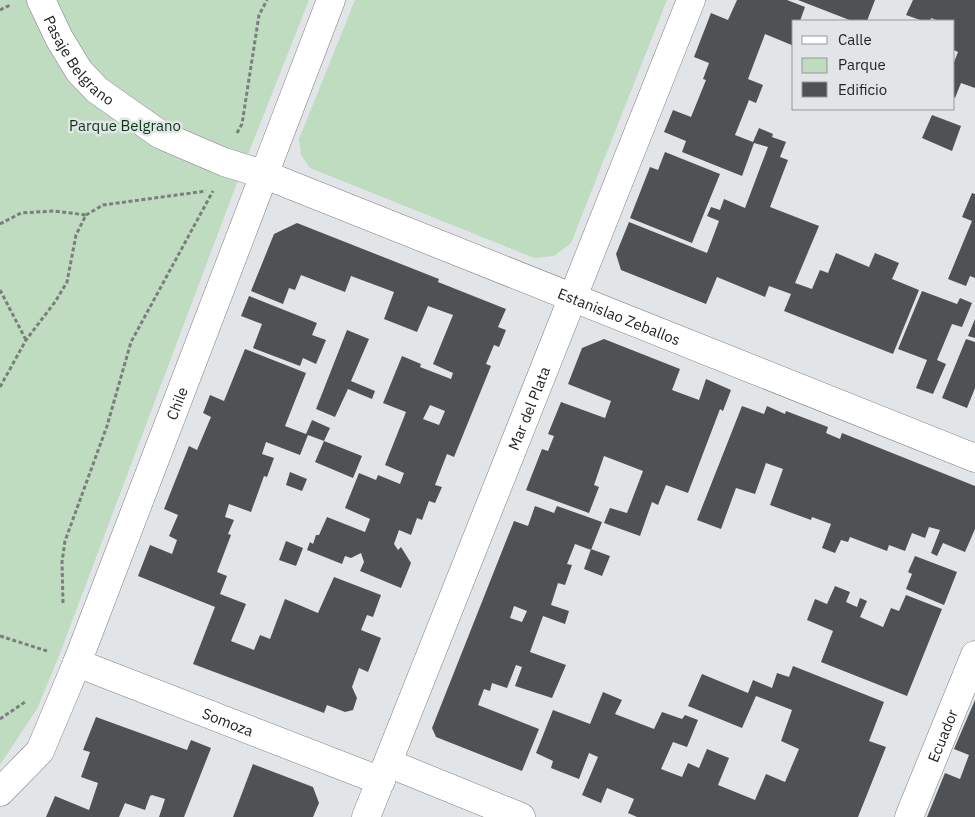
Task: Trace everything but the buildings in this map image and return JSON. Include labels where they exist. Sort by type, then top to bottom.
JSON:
[{"type":"street","name":"Pasaje Belgrano","points":[[41,0],[58,38],[79,71],[96,90],[161,135],[224,162],[263,174]]},
{"type":"street","name":"Chile","points":[[0,792],[40,751],[77,663],[331,0]]},
{"type":"street","name":"Mar del Plata","points":[[366,817],[691,0]]},
{"type":"street","name":"Estanislao Zeballos","points":[[263,174],[975,458]]},
{"type":"street","name":"Ecuador","points":[[909,817],[975,655]]},
{"type":"street","name":"Somoza","points":[[77,663],[384,772],[521,817]]},
{"type":"path","points":[[63,610],[62,562],[65,541],[107,426],[130,342],[210,197],[242,124],[259,15],[267,0]]},
{"type":"path","points":[[0,10],[13,3]]},
{"type":"path","points":[[0,224],[20,213],[54,212],[86,215],[103,206],[207,191]]},
{"type":"path","points":[[0,387],[26,340],[55,302],[67,282],[76,236],[86,215]]},
{"type":"path","points":[[0,290],[26,340]]},
{"type":"path","points":[[0,636],[51,653]]},
{"type":"green space","name":"Parque Belgrano","points":[[0,0],[309,0],[243,167],[59,656],[37,709],[0,765]]},
{"type":"green space","points":[[355,0],[667,0],[571,243],[554,256],[534,258],[310,168],[301,155],[299,139]]}]
